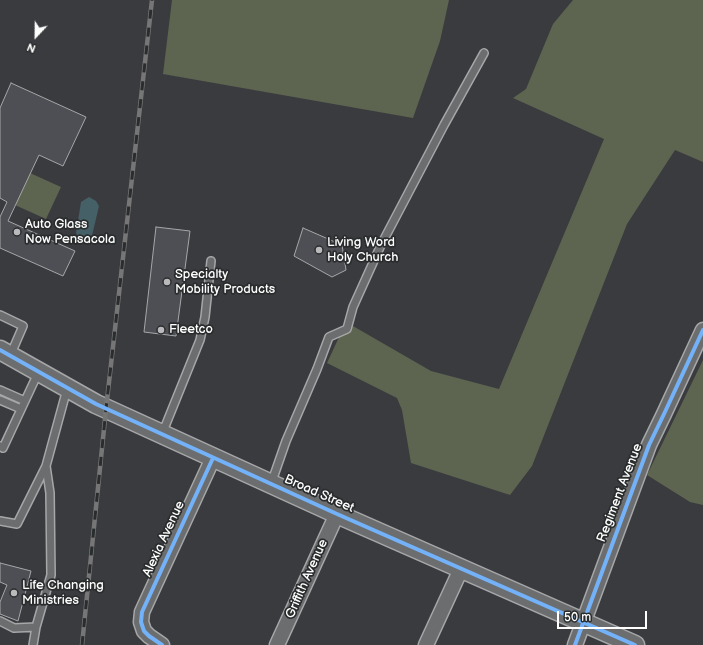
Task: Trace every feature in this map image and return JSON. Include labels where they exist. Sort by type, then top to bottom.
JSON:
[{"type":"street","name":"Regiment Avenue","points":[[575,645],[649,445],[703,330]]},
{"type":"street","name":"Broad Street","points":[[5,353],[96,404],[337,514],[635,645]]},
{"type":"street","name":"Alexia Avenue","points":[[162,645],[144,631],[142,612],[213,458]]},
{"type":"street","name":"Griffith Avenue","points":[[277,645],[337,514]]},
{"type":"street","points":[[426,645],[461,569]]},
{"type":"lane","points":[[271,484],[286,441],[329,337],[347,329],[353,307],[381,245],[444,125],[484,53]]},
{"type":"lane","points":[[162,434],[200,340],[206,317],[211,261]]},
{"type":"lane","points":[[0,315],[23,326],[5,353]]},
{"type":"lane","points":[[0,446],[3,448],[38,372]]},
{"type":"lane","points":[[0,521],[17,524],[46,466],[67,389]]},
{"type":"lane","points":[[0,390],[25,401]]},
{"type":"lane","points":[[0,400],[21,409]]},
{"type":"lane","points":[[33,645],[36,627],[51,575],[50,493],[46,466]]},
{"type":"lane","points":[[0,621],[14,628],[36,627]]},
{"type":"green space","points":[[172,0],[449,0],[440,41],[413,118],[163,74]]},
{"type":"green space","points":[[573,0],[703,0],[703,162],[675,150],[627,224],[532,466],[510,495],[411,463],[402,410],[397,398],[327,363],[346,322],[431,371],[499,389],[604,139],[513,98],[526,89],[553,24]]},
{"type":"green space","points":[[30,173],[61,187],[46,219],[15,205]]},
{"type":"green space","points":[[703,360],[703,505],[690,502],[647,475]]},
{"type":"water","points":[[89,197],[96,201],[99,206],[91,240],[86,241],[78,237],[76,233],[81,202]]},
{"type":"building","points":[[11,83],[86,117],[63,166],[39,155],[8,221],[75,251],[63,276],[0,248],[0,217],[7,202],[0,198],[0,108]]},
{"type":"building","name":"Specialty Mobility Products","points":[[156,227],[190,231],[176,336],[144,332]]},
{"type":"building","name":"Living Word Holy Church","points":[[303,228],[342,245],[346,270],[332,277],[294,256]]},
{"type":"building","name":"Life Changing Ministries","points":[[0,563],[31,571],[18,621],[0,614],[0,602],[7,585],[0,582]]},
{"type":"railway","points":[[82,645],[106,409],[152,0]]},
{"type":"cycle path","points":[[575,645],[649,445],[703,330]]},
{"type":"cycle path","points":[[0,350],[96,404],[337,514],[635,645]]},
{"type":"cycle path","points":[[162,645],[144,631],[141,622],[142,612],[213,458]]},
{"type":"place","name":"Auto Glass Now Pensacola","points":[[17,232]]},
{"type":"place","name":"Living Word Holy Church","points":[[319,250]]},
{"type":"place","name":"Specialty Mobility Products","points":[[167,282]]},
{"type":"place","name":"Fleetco","points":[[161,330]]},
{"type":"place","name":"Life Changing Ministries","points":[[14,593]]}]
